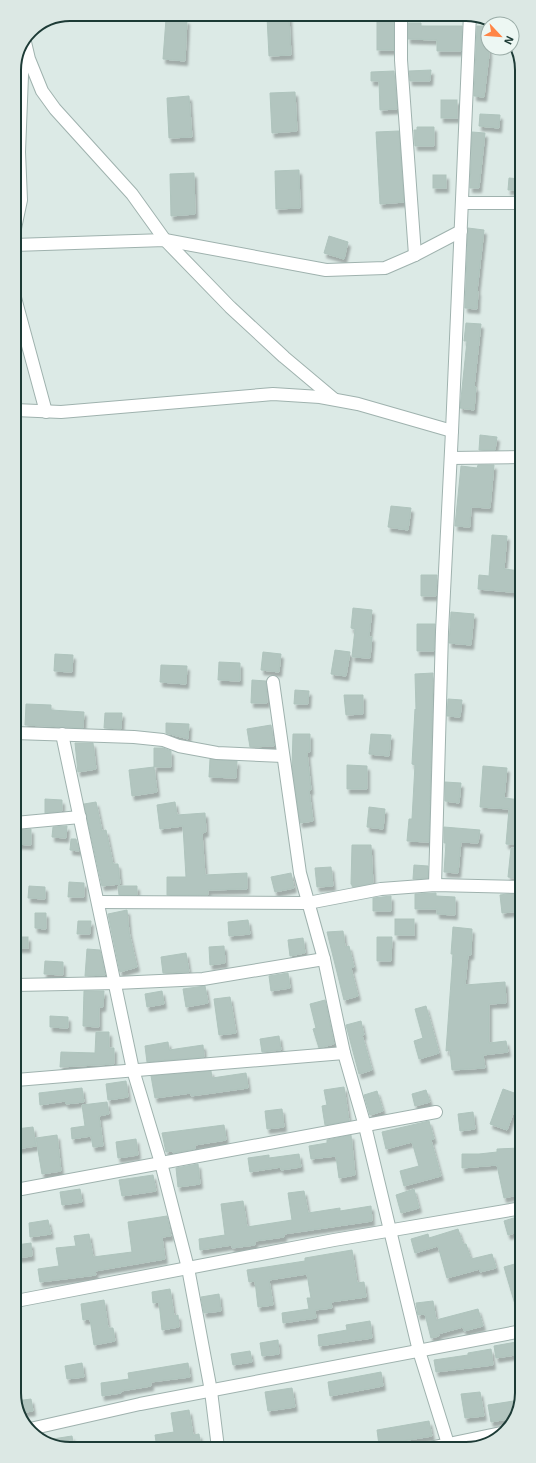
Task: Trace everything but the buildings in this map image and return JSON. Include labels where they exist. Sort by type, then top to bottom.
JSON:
[{"type":"street","points":[[401,21],[401,60],[415,255]]},
{"type":"street","points":[[435,885],[442,632],[470,21]]},
{"type":"street","points":[[26,48],[29,59],[42,91],[55,109],[132,194],[165,240],[235,312],[284,357],[334,399]]},
{"type":"street","points":[[21,83],[22,65]]},
{"type":"street","points":[[462,203],[515,203]]},
{"type":"street","points":[[21,246],[165,240],[326,270],[385,268],[415,255],[461,231]]},
{"type":"street","points":[[21,320],[46,412]]},
{"type":"street","points":[[21,410],[46,412],[133,407],[274,394],[334,399],[385,411],[452,431]]},
{"type":"street","points":[[451,458],[515,457]]},
{"type":"street","points":[[273,682],[300,872],[324,959],[344,1053],[365,1126],[419,1351],[448,1442]]},
{"type":"street","points":[[21,733],[134,737],[163,740],[179,746],[217,753],[283,756]]},
{"type":"street","points":[[62,734],[133,1070],[161,1163],[188,1268],[210,1391],[217,1442]]},
{"type":"street","points":[[21,822],[80,817]]},
{"type":"street","points":[[98,902],[308,903],[381,889],[435,885],[515,887]]},
{"type":"street","points":[[21,985],[116,984],[203,980],[324,959]]},
{"type":"street","points":[[21,1080],[344,1053]]},
{"type":"street","points":[[21,1189],[436,1112]]},
{"type":"street","points":[[21,1300],[390,1230],[515,1209]]},
{"type":"street","points":[[36,1428],[140,1404],[515,1333]]},
{"type":"street","points":[[465,1442],[488,1436]]}]
